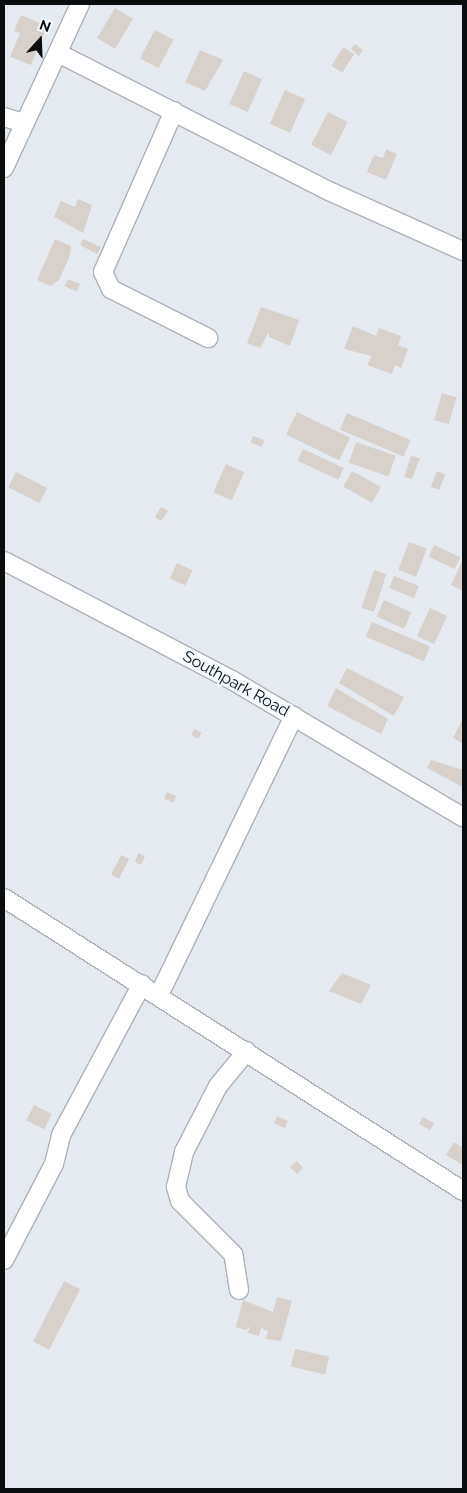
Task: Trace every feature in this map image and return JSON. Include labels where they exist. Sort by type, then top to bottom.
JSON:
[{"type":"street","points":[[4,168],[80,4]]},
{"type":"street","points":[[58,53],[331,192],[463,251]]},
{"type":"street","points":[[174,111],[103,272],[111,289],[208,338]]},
{"type":"street","points":[[4,117],[24,124]]},
{"type":"street","name":"Southpark Road","points":[[4,561],[294,716],[463,817]]},
{"type":"street","points":[[158,995],[294,716]]},
{"type":"street","points":[[4,898],[247,1050],[463,1191]]},
{"type":"street","points":[[4,1260],[54,1164],[61,1135],[142,984]]},
{"type":"street","points":[[239,1290],[233,1254],[180,1201],[176,1187],[184,1152],[218,1086],[247,1050]]},
{"type":"building","points":[[115,8],[133,19],[115,49],[97,38]]},
{"type":"building","points":[[21,15],[47,26],[31,65],[10,57],[20,33],[14,31]]},
{"type":"building","points":[[155,30],[174,40],[159,68],[140,58]]},
{"type":"building","points":[[355,44],[363,50],[359,56],[351,49]]},
{"type":"building","points":[[343,47],[354,54],[342,73],[331,66]]},
{"type":"building","points":[[200,50],[223,60],[205,91],[185,82]]},
{"type":"building","points":[[244,71],[262,79],[248,112],[229,104]]},
{"type":"building","points":[[285,90],[305,99],[290,133],[270,124]]},
{"type":"building","points":[[328,112],[348,122],[331,155],[311,145]]},
{"type":"building","points":[[386,149],[397,154],[386,180],[367,172],[374,155],[383,158]]},
{"type":"building","points":[[78,199],[92,205],[83,233],[54,217],[61,201],[75,207]]},
{"type":"building","points":[[55,239],[71,246],[70,255],[59,280],[50,286],[37,280]]},
{"type":"building","points":[[83,239],[101,247],[97,254],[80,245]]},
{"type":"building","points":[[68,279],[80,284],[77,291],[65,286]]},
{"type":"building","points":[[261,307],[299,320],[290,346],[269,337],[269,332],[260,348],[247,343]]},
{"type":"building","points":[[353,326],[376,336],[379,328],[401,336],[398,345],[408,349],[401,368],[395,365],[392,374],[367,365],[372,356],[344,349]]},
{"type":"building","points":[[442,393],[456,397],[449,424],[434,420]]},
{"type":"building","points":[[297,412],[350,438],[339,460],[286,434]]},
{"type":"building","points":[[347,413],[411,440],[403,457],[340,430]]},
{"type":"building","points":[[253,436],[264,440],[262,447],[251,443]]},
{"type":"building","points":[[356,442],[396,456],[389,476],[349,463]]},
{"type":"building","points":[[303,449],[344,468],[338,480],[298,461]]},
{"type":"building","points":[[411,456],[420,458],[412,479],[404,477]]},
{"type":"building","points":[[226,464],[244,472],[232,500],[213,492]]},
{"type":"building","points":[[352,471],[381,487],[372,503],[343,487]]},
{"type":"building","points":[[437,471],[445,474],[439,490],[431,487]]},
{"type":"building","points":[[16,472],[47,488],[39,503],[8,487]]},
{"type":"building","points":[[161,507],[168,511],[161,521],[155,517]]},
{"type":"building","points":[[409,542],[427,549],[416,577],[398,570]]},
{"type":"building","points":[[434,545],[460,557],[455,569],[429,557]]},
{"type":"building","points":[[463,559],[463,591],[451,585]]},
{"type":"building","points":[[177,563],[192,570],[185,586],[170,578]]},
{"type":"building","points":[[374,570],[386,574],[374,612],[362,608]]},
{"type":"building","points":[[394,576],[419,586],[414,598],[389,588]]},
{"type":"building","points":[[384,600],[411,612],[404,629],[377,616]]},
{"type":"building","points":[[430,608],[447,616],[434,644],[417,636]]},
{"type":"building","points":[[372,622],[430,647],[424,661],[366,637]]},
{"type":"building","points":[[347,668],[404,697],[394,716],[339,683]]},
{"type":"building","points":[[336,688],[388,719],[381,734],[327,706]]},
{"type":"building","points":[[463,718],[463,744],[453,738]]},
{"type":"building","points":[[194,729],[201,732],[199,739],[191,735]]},
{"type":"building","points":[[431,760],[463,770],[463,787],[427,768]]},
{"type":"building","points":[[167,792],[176,796],[173,802],[164,798]]},
{"type":"building","points":[[138,853],[145,856],[141,865],[135,862]]},
{"type":"building","points":[[121,855],[129,859],[119,879],[111,875]]},
{"type":"building","points":[[342,973],[371,985],[361,1004],[329,991]]},
{"type":"building","points":[[34,1105],[52,1114],[44,1129],[26,1120]]},
{"type":"building","points":[[277,1116],[288,1121],[285,1128],[274,1123]]},
{"type":"building","points":[[423,1117],[434,1123],[430,1130],[419,1124]]},
{"type":"building","points":[[454,1142],[463,1148],[463,1165],[446,1155]]},
{"type":"building","points":[[297,1161],[303,1168],[297,1174],[290,1167]]},
{"type":"building","points":[[64,1281],[80,1289],[49,1350],[33,1342]]},
{"type":"building","points":[[277,1297],[292,1301],[281,1341],[266,1339],[268,1331],[261,1328],[259,1336],[248,1333],[250,1326],[246,1330],[236,1327],[243,1300],[273,1312]]},
{"type":"building","points":[[295,1349],[329,1357],[325,1374],[291,1367]]}]
